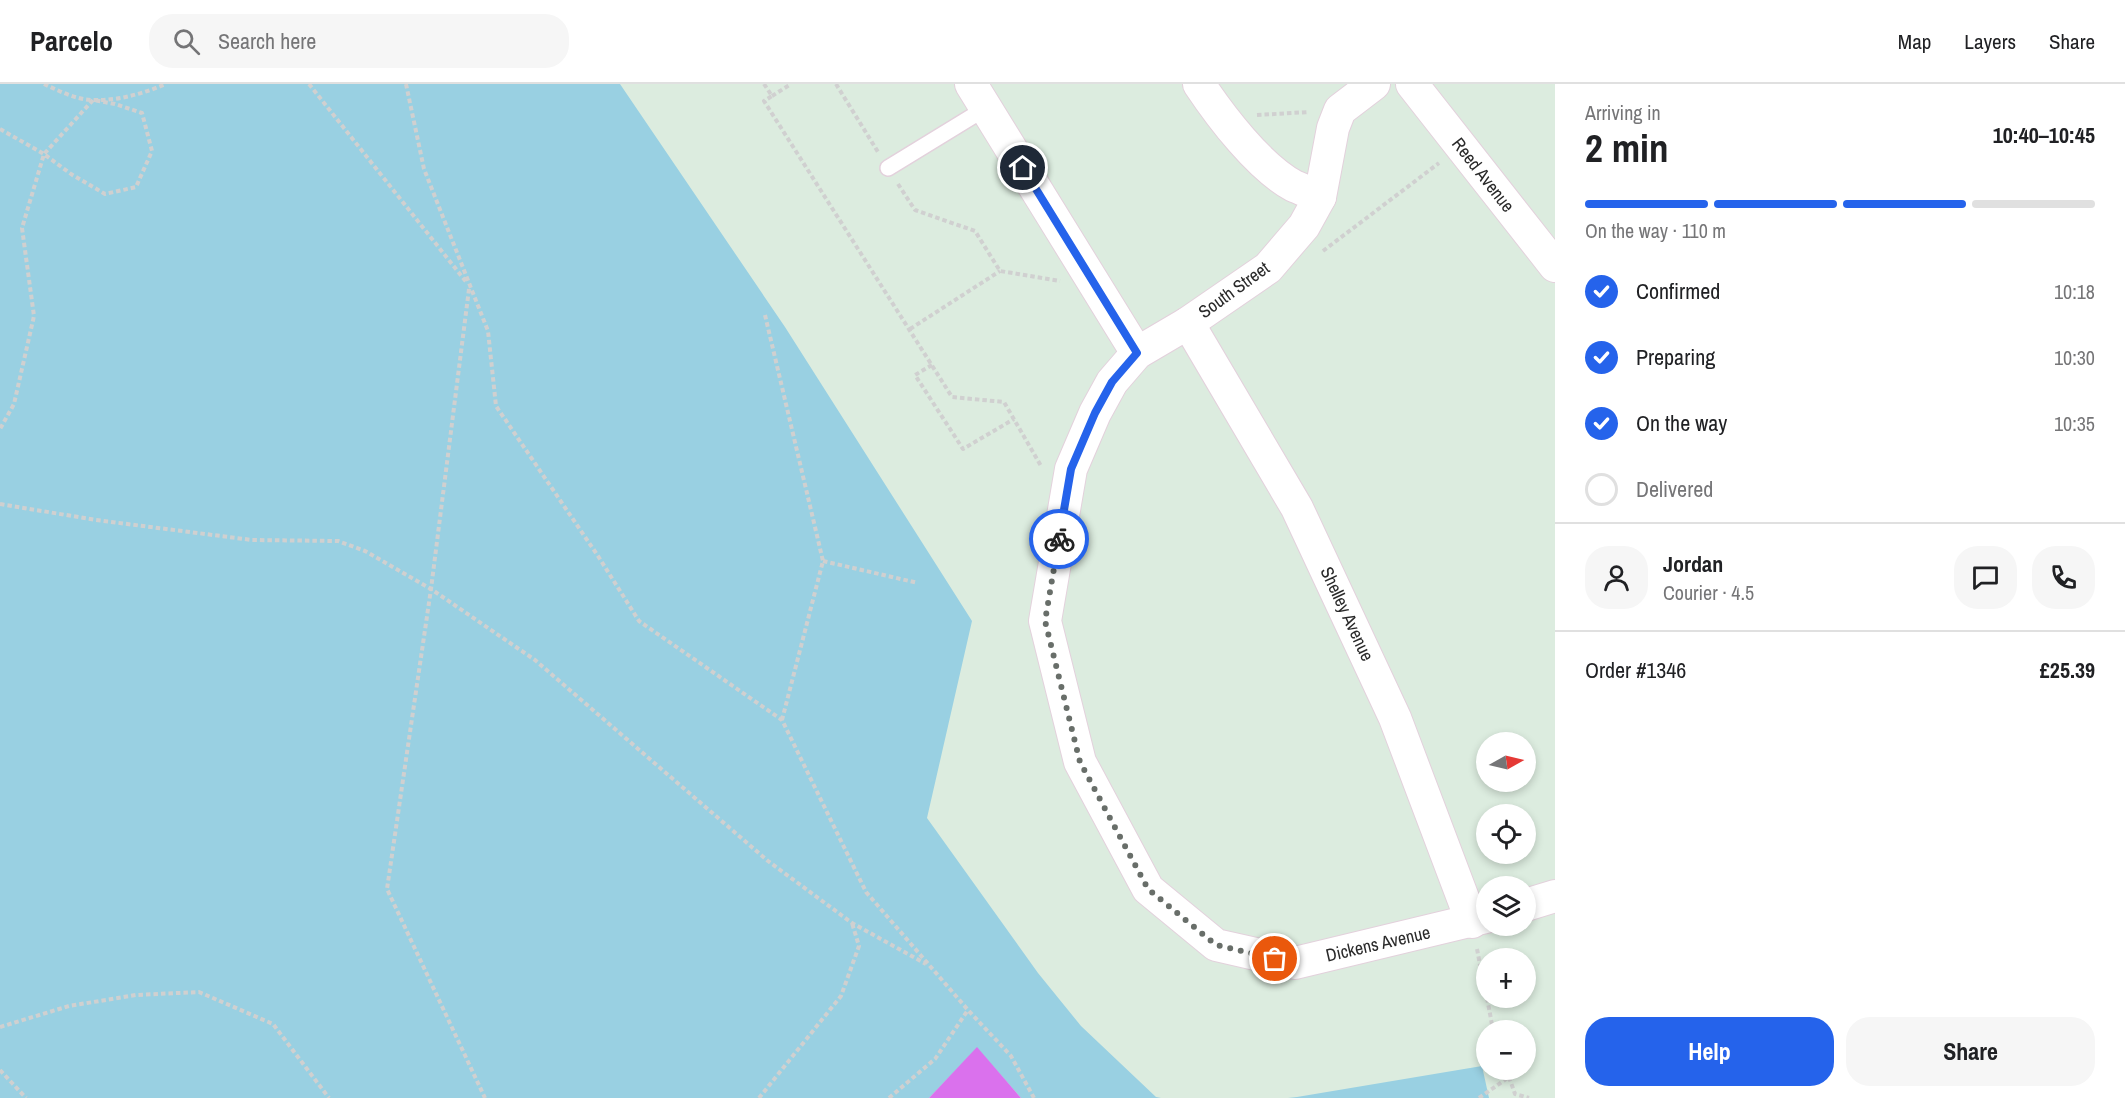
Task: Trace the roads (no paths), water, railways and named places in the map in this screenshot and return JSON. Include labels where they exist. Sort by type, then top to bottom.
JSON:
[{"type":"street","points":[[1199,84],[1221,116],[1270,167],[1292,185],[1320,197]]},
{"type":"street","name":"South Street","points":[[1137,353],[1188,323],[1268,268],[1304,226],[1320,197],[1333,128],[1340,110],[1374,84]]},
{"type":"street","name":"Reed Avenue","points":[[1412,84],[1555,266]]},
{"type":"street","points":[[979,96],[1137,353]]},
{"type":"street","name":"Shelley Avenue","points":[[1188,323],[1297,507],[1395,718],[1476,913]]},
{"type":"street","name":"Dickens Avenue","points":[[1137,353],[1112,382],[1095,413],[1071,469],[1045,621],[1080,762],[1148,889],[1216,945],[1295,963],[1476,921]]},
{"type":"street","points":[[1536,902],[1555,896]]},
{"type":"lane","points":[[888,168],[979,96]]}]
